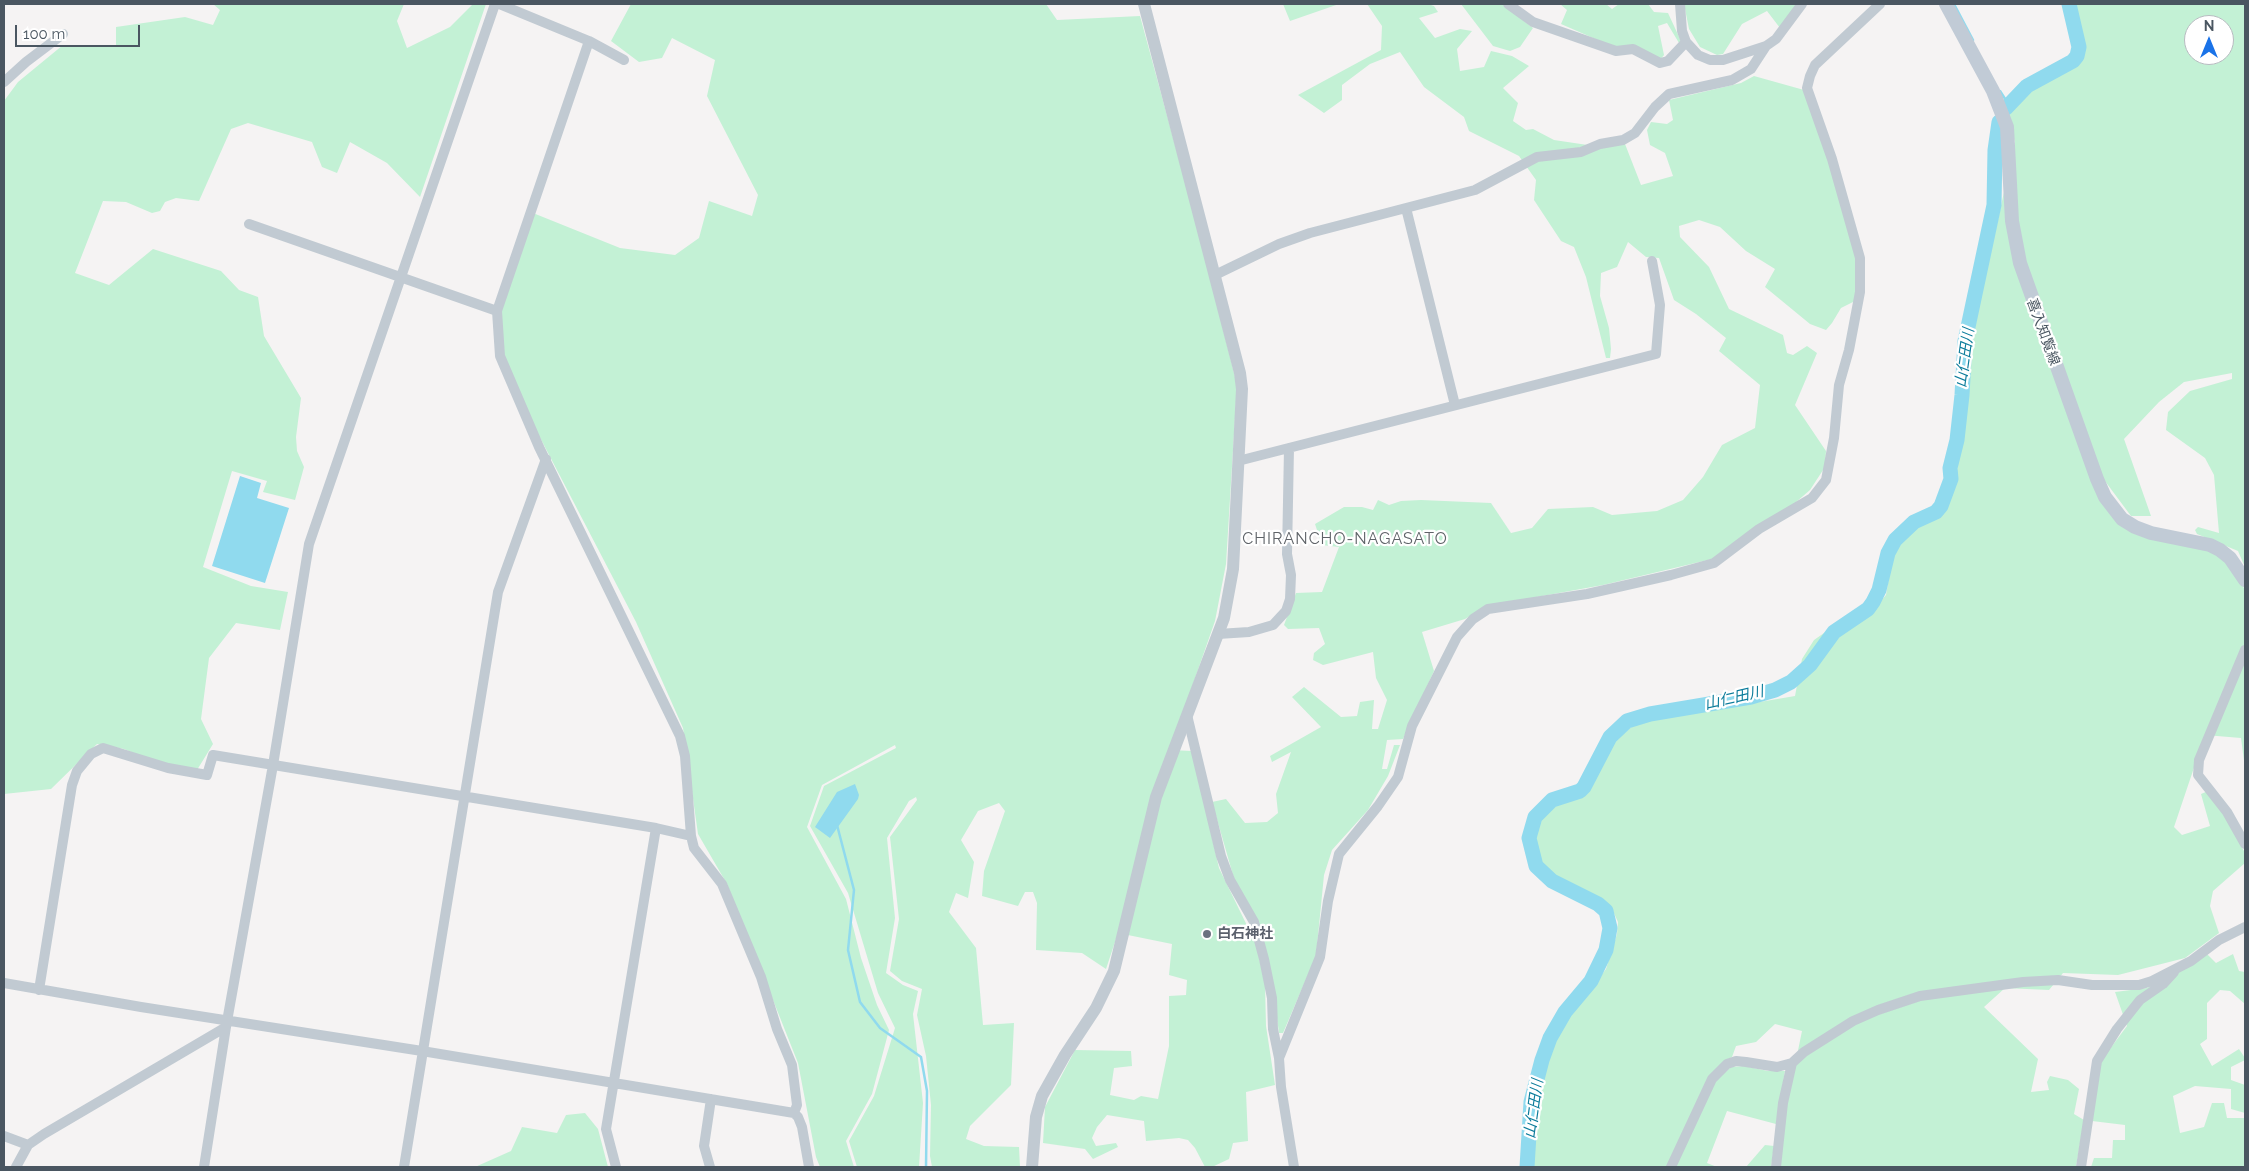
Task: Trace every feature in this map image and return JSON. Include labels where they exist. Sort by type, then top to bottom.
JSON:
[{"type":"main road","name":"喜入知覧線","points":[[1946,4],[1993,91],[2007,127],[2012,222],[2020,262],[2105,497],[2122,519],[2135,527],[2151,533],[2210,545],[2220,550],[2230,558],[2245,580]]},
{"type":"street","points":[[204,1167],[309,544],[495,4]]},
{"type":"street","points":[[499,4],[589,41],[624,60]]},
{"type":"street","points":[[1032,1167],[1036,1117],[1042,1096],[1065,1055],[1096,1008],[1114,971],[1156,797],[1224,618],[1231,589],[1242,389],[1240,373],[1216,274],[1144,4]]},
{"type":"street","points":[[1508,4],[1533,22],[1616,51],[1633,49],[1660,63],[1668,61],[1686,42]]},
{"type":"street","points":[[1680,4],[1682,31],[1686,42],[1698,55],[1710,60],[1723,60],[1766,46],[1776,39],[1802,4]]},
{"type":"street","points":[[1279,1058],[1320,957],[1328,901],[1339,854],[1346,843],[1378,806],[1398,777],[1412,726],[1457,637],[1473,619],[1488,609],[1587,594],[1714,563],[1759,528],[1812,498],[1826,480],[1834,438],[1839,384],[1849,350],[1860,292],[1860,258],[1832,159],[1807,88],[1815,65],[1880,4]]},
{"type":"street","points":[[4,82],[26,62],[63,34]]},
{"type":"street","points":[[589,41],[497,311],[500,356],[546,459],[680,736],[690,796],[691,836],[694,848],[722,884],[761,977],[777,1029],[792,1065],[797,1105],[794,1113]]},
{"type":"street","points":[[1216,274],[1279,244],[1310,232],[1475,190],[1537,157],[1581,152],[1600,144],[1622,140],[1635,133],[1654,107],[1669,94],[1732,80],[1751,69],[1766,46]]},
{"type":"street","points":[[1406,208],[1455,405]]},
{"type":"street","points":[[249,224],[497,311]]},
{"type":"street","points":[[1238,461],[1656,354],[1660,305],[1652,261]]},
{"type":"street","points":[[1218,634],[1249,632],[1273,625],[1286,611],[1290,599],[1291,575],[1287,554],[1289,448]]},
{"type":"street","points":[[404,1167],[498,592],[546,459]]},
{"type":"street","points":[[2245,650],[2199,760],[2198,775],[2227,812],[2245,844]]},
{"type":"street","points":[[1186,714],[1221,856],[1230,880],[1254,922],[1264,959],[1272,998],[1273,1029],[1279,1058],[1281,1087],[1294,1167]]},
{"type":"street","points":[[39,990],[72,785],[78,771],[91,754],[103,748],[112,749],[168,768],[207,775],[213,755],[656,828],[691,836]]},
{"type":"street","points":[[616,1167],[606,1129],[612,1082],[656,828]]},
{"type":"street","points":[[1671,1167],[1712,1079],[1727,1064],[1736,1061],[1770,1068],[1792,1063],[1804,1052],[1853,1021],[1878,1010],[1920,996],[2023,982],[2058,980],[2092,985],[2124,986],[2152,981],[2191,961],[2219,940],[2245,927]]},
{"type":"street","points":[[2081,1167],[2097,1061],[2117,1029],[2140,1000],[2163,984],[2177,969]]},
{"type":"street","points":[[4,983],[227,1024],[422,1051],[794,1113],[802,1127],[809,1167]]},
{"type":"street","points":[[16,1167],[28,1145],[227,1024]]},
{"type":"street","points":[[1776,1167],[1784,1103],[1792,1063]]},
{"type":"street","points":[[710,1167],[704,1146],[711,1099]]},
{"type":"street","points":[[4,1136],[28,1145]]},
{"type":"green space","points":[[213,4],[404,4],[397,21],[407,48],[450,27],[473,4],[486,4],[420,197],[387,163],[350,142],[337,173],[322,167],[312,142],[248,123],[231,129],[199,201],[176,198],[165,202],[160,211],[152,213],[126,202],[103,201],[75,273],[109,285],[153,249],[221,271],[239,290],[258,297],[264,336],[301,398],[296,437],[297,451],[304,467],[295,500],[263,492],[267,481],[232,471],[203,567],[251,586],[288,592],[280,630],[236,623],[209,658],[201,719],[213,744],[197,770],[148,759],[124,749],[97,744],[51,789],[4,794],[4,101],[18,82],[63,45],[116,46],[116,27],[185,17],[213,25],[220,10]]},
{"type":"green space","points":[[631,4],[1046,4],[1057,20],[1140,16],[1200,237],[1237,385],[1226,564],[1215,621],[1170,750],[1192,751],[1219,868],[1256,944],[1265,985],[1266,1026],[1275,1085],[1246,1092],[1248,1141],[1233,1143],[1229,1159],[1212,1167],[1205,1167],[1195,1148],[1188,1140],[1179,1138],[1146,1141],[1144,1121],[1107,1115],[1097,1127],[1092,1138],[1096,1146],[1116,1143],[1118,1147],[1093,1159],[1085,1149],[1043,1143],[1045,1107],[1075,1050],[1131,1051],[1132,1066],[1114,1068],[1110,1095],[1134,1100],[1141,1096],[1158,1099],[1169,1046],[1169,996],[1186,995],[1187,980],[1169,975],[1172,944],[1118,933],[1106,969],[1082,953],[1036,950],[1037,903],[1033,892],[1025,892],[1018,906],[982,896],[984,871],[1005,811],[999,803],[978,811],[961,840],[974,862],[968,898],[956,893],[949,912],[976,948],[983,1025],[1014,1023],[1011,1085],[970,1126],[966,1139],[984,1146],[1019,1147],[1020,1167],[932,1167],[930,1156],[931,1105],[926,1056],[917,1015],[922,989],[902,981],[890,971],[899,919],[890,837],[917,800],[916,797],[909,801],[887,838],[895,918],[886,973],[903,985],[918,991],[913,1014],[923,1103],[919,1167],[857,1167],[849,1141],[874,1096],[895,1028],[878,993],[848,893],[810,826],[824,786],[896,748],[895,745],[822,785],[807,827],[846,899],[861,958],[877,1005],[889,1030],[872,1094],[846,1141],[854,1167],[820,1167],[816,1157],[798,1063],[727,884],[698,834],[683,728],[636,622],[521,401],[503,355],[501,308],[533,213],[620,248],[675,255],[699,238],[709,201],[752,216],[758,195],[707,96],[715,60],[672,38],[662,58],[639,62],[611,41]]},
{"type":"green space","points":[[1283,4],[1339,4],[1290,21]]},
{"type":"green space","points":[[1367,4],[1428,4],[1434,6],[1438,12],[1419,18],[1435,38],[1460,29],[1472,31],[1457,49],[1460,71],[1484,67],[1491,51],[1512,56],[1529,66],[1503,88],[1518,103],[1513,121],[1526,130],[1533,129],[1554,140],[1601,147],[1625,144],[1641,185],[1673,176],[1665,153],[1650,145],[1647,130],[1651,122],[1667,124],[1673,120],[1669,100],[1741,83],[1754,76],[1804,90],[1832,170],[1857,262],[1855,301],[1841,308],[1826,330],[1810,324],[1765,287],[1775,269],[1746,251],[1720,227],[1699,220],[1679,226],[1680,237],[1709,267],[1729,309],[1783,335],[1787,353],[1793,355],[1807,346],[1817,353],[1795,405],[1826,451],[1825,467],[1810,490],[1795,503],[1712,559],[1603,585],[1487,606],[1465,619],[1422,632],[1434,671],[1403,739],[1387,740],[1382,769],[1387,769],[1394,745],[1400,745],[1388,776],[1368,810],[1332,850],[1324,875],[1316,956],[1283,1033],[1279,1033],[1271,974],[1233,875],[1212,802],[1226,799],[1245,823],[1267,822],[1278,813],[1276,794],[1291,752],[1272,762],[1270,756],[1321,727],[1292,697],[1304,687],[1341,717],[1357,716],[1360,702],[1374,700],[1372,729],[1378,729],[1387,700],[1376,678],[1373,652],[1323,665],[1313,660],[1314,653],[1325,644],[1319,628],[1288,629],[1284,625],[1296,593],[1322,592],[1339,547],[1322,545],[1315,524],[1344,507],[1362,507],[1373,510],[1378,500],[1389,505],[1401,501],[1421,500],[1491,503],[1511,533],[1532,528],[1548,509],[1593,507],[1612,515],[1657,511],[1683,500],[1703,477],[1722,445],[1755,428],[1760,385],[1719,351],[1726,338],[1696,314],[1674,300],[1659,258],[1646,257],[1628,242],[1617,267],[1601,273],[1600,296],[1609,328],[1611,349],[1610,358],[1606,358],[1586,277],[1574,247],[1561,241],[1534,200],[1536,180],[1519,156],[1469,131],[1464,117],[1424,87],[1400,52],[1370,64],[1342,85],[1342,100],[1324,113],[1298,95],[1381,50],[1382,26]]},
{"type":"green space","points":[[1461,4],[1502,4],[1533,28],[1520,47],[1510,51],[1493,46]]},
{"type":"green space","points":[[1560,4],[1606,4],[1612,9],[1619,4],[1648,4],[1654,12],[1668,13],[1681,41],[1679,43],[1667,23],[1658,26],[1664,55],[1660,60],[1616,48],[1561,24],[1567,10]]},
{"type":"green space","points":[[1684,4],[1798,4],[1780,28],[1767,11],[1742,24],[1723,54],[1717,55],[1700,47],[1689,29]]},
{"type":"green space","points":[[2071,4],[2245,4],[2245,567],[2238,551],[2197,534],[2195,530],[2198,527],[2219,533],[2214,475],[2205,458],[2166,430],[2168,412],[2190,391],[2232,379],[2232,373],[2184,382],[2159,402],[2124,439],[2151,516],[2131,516],[2099,473],[2107,509],[2212,552],[2232,566],[2245,590],[2245,768],[2241,738],[2205,735],[2174,827],[2182,835],[2210,826],[2201,794],[2208,791],[2223,811],[2245,853],[2245,863],[2213,891],[2210,906],[2219,933],[2185,958],[2118,975],[2063,973],[2049,990],[2005,988],[1984,1007],[2038,1059],[2031,1092],[2049,1090],[2047,1082],[2050,1076],[2068,1080],[2079,1089],[2074,1114],[2084,1120],[2076,1167],[1780,1167],[1787,1104],[1802,1031],[1775,1024],[1756,1042],[1736,1046],[1732,1057],[1725,1061],[1667,1167],[1532,1167],[1540,1079],[1555,1043],[1569,1018],[1606,969],[1617,934],[1618,922],[1612,909],[1552,874],[1542,864],[1535,852],[1538,814],[1564,801],[1587,794],[1599,763],[1617,739],[1636,723],[1795,696],[1802,659],[1814,640],[1857,610],[1880,602],[1886,595],[1894,547],[1909,530],[1942,512],[1956,480],[1970,347],[2015,142],[2007,112],[2018,98],[2075,65],[2083,48]]},
{"type":"green space","points":[[2207,954],[2216,963],[2233,954],[2239,971],[2245,972],[2245,1004],[2230,991],[2220,990],[2207,1003],[2207,1039],[2200,1044],[2212,1066],[2239,1049],[2245,1058],[2245,1060],[2231,1067],[2231,1080],[2245,1085],[2245,1113],[2231,1109],[2231,1089],[2195,1086],[2173,1096],[2180,1133],[2204,1127],[2212,1103],[2224,1103],[2227,1118],[2245,1118],[2245,1167],[2091,1167],[2094,1158],[2112,1158],[2113,1140],[2125,1140],[2125,1125],[2092,1121],[2100,1062],[2127,1026],[2115,992],[2147,988]]},
{"type":"green space","points":[[1744,1066],[1768,1071],[1785,1071],[1776,1124],[1727,1111],[1707,1163],[1717,1167],[1673,1167],[1716,1080],[1731,1067]]},
{"type":"green space","points":[[585,1113],[598,1129],[608,1167],[475,1167],[511,1151],[522,1127],[557,1133],[566,1115]]},
{"type":"green space","points":[[1765,1145],[1774,1146],[1771,1167],[1746,1167]]},
{"type":"water","points":[[240,476],[261,483],[257,498],[289,508],[265,583],[212,566]]},
{"type":"water","points":[[855,784],[859,795],[858,799],[830,838],[815,827],[837,792]]},
{"type":"waterway","points":[[1954,4],[1973,40]]},
{"type":"waterway","name":"山仁田川","points":[[2006,108],[2027,86],[2073,61],[2077,56],[2079,47],[2069,4]]},
{"type":"waterway","points":[[2000,91],[2009,105]]},
{"type":"waterway","name":"山仁田川","points":[[1527,1167],[1531,1102],[1542,1060],[1550,1038],[1565,1012],[1591,981],[1606,950],[1610,928],[1606,911],[1598,904],[1552,881],[1536,866],[1529,838],[1535,817],[1552,800],[1580,791],[1584,787],[1610,737],[1627,721],[1650,714],[1751,697],[1775,690],[1791,682],[1810,665],[1834,632],[1868,609],[1879,590],[1888,553],[1895,540],[1914,522],[1936,512],[1941,506],[1951,479],[1950,468],[1957,440],[1962,395],[1965,341],[1994,205],[1995,150],[1999,122]]},
{"type":"waterway","points":[[837,825],[854,890],[848,950],[860,1002],[880,1028],[921,1057],[927,1091],[926,1167]]},
{"type":"place","name":"白石神社","points":[[1207,934]]},
{"type":"district","name":"CHIRANCHO-NAGASATO","points":[[1345,539]]}]
